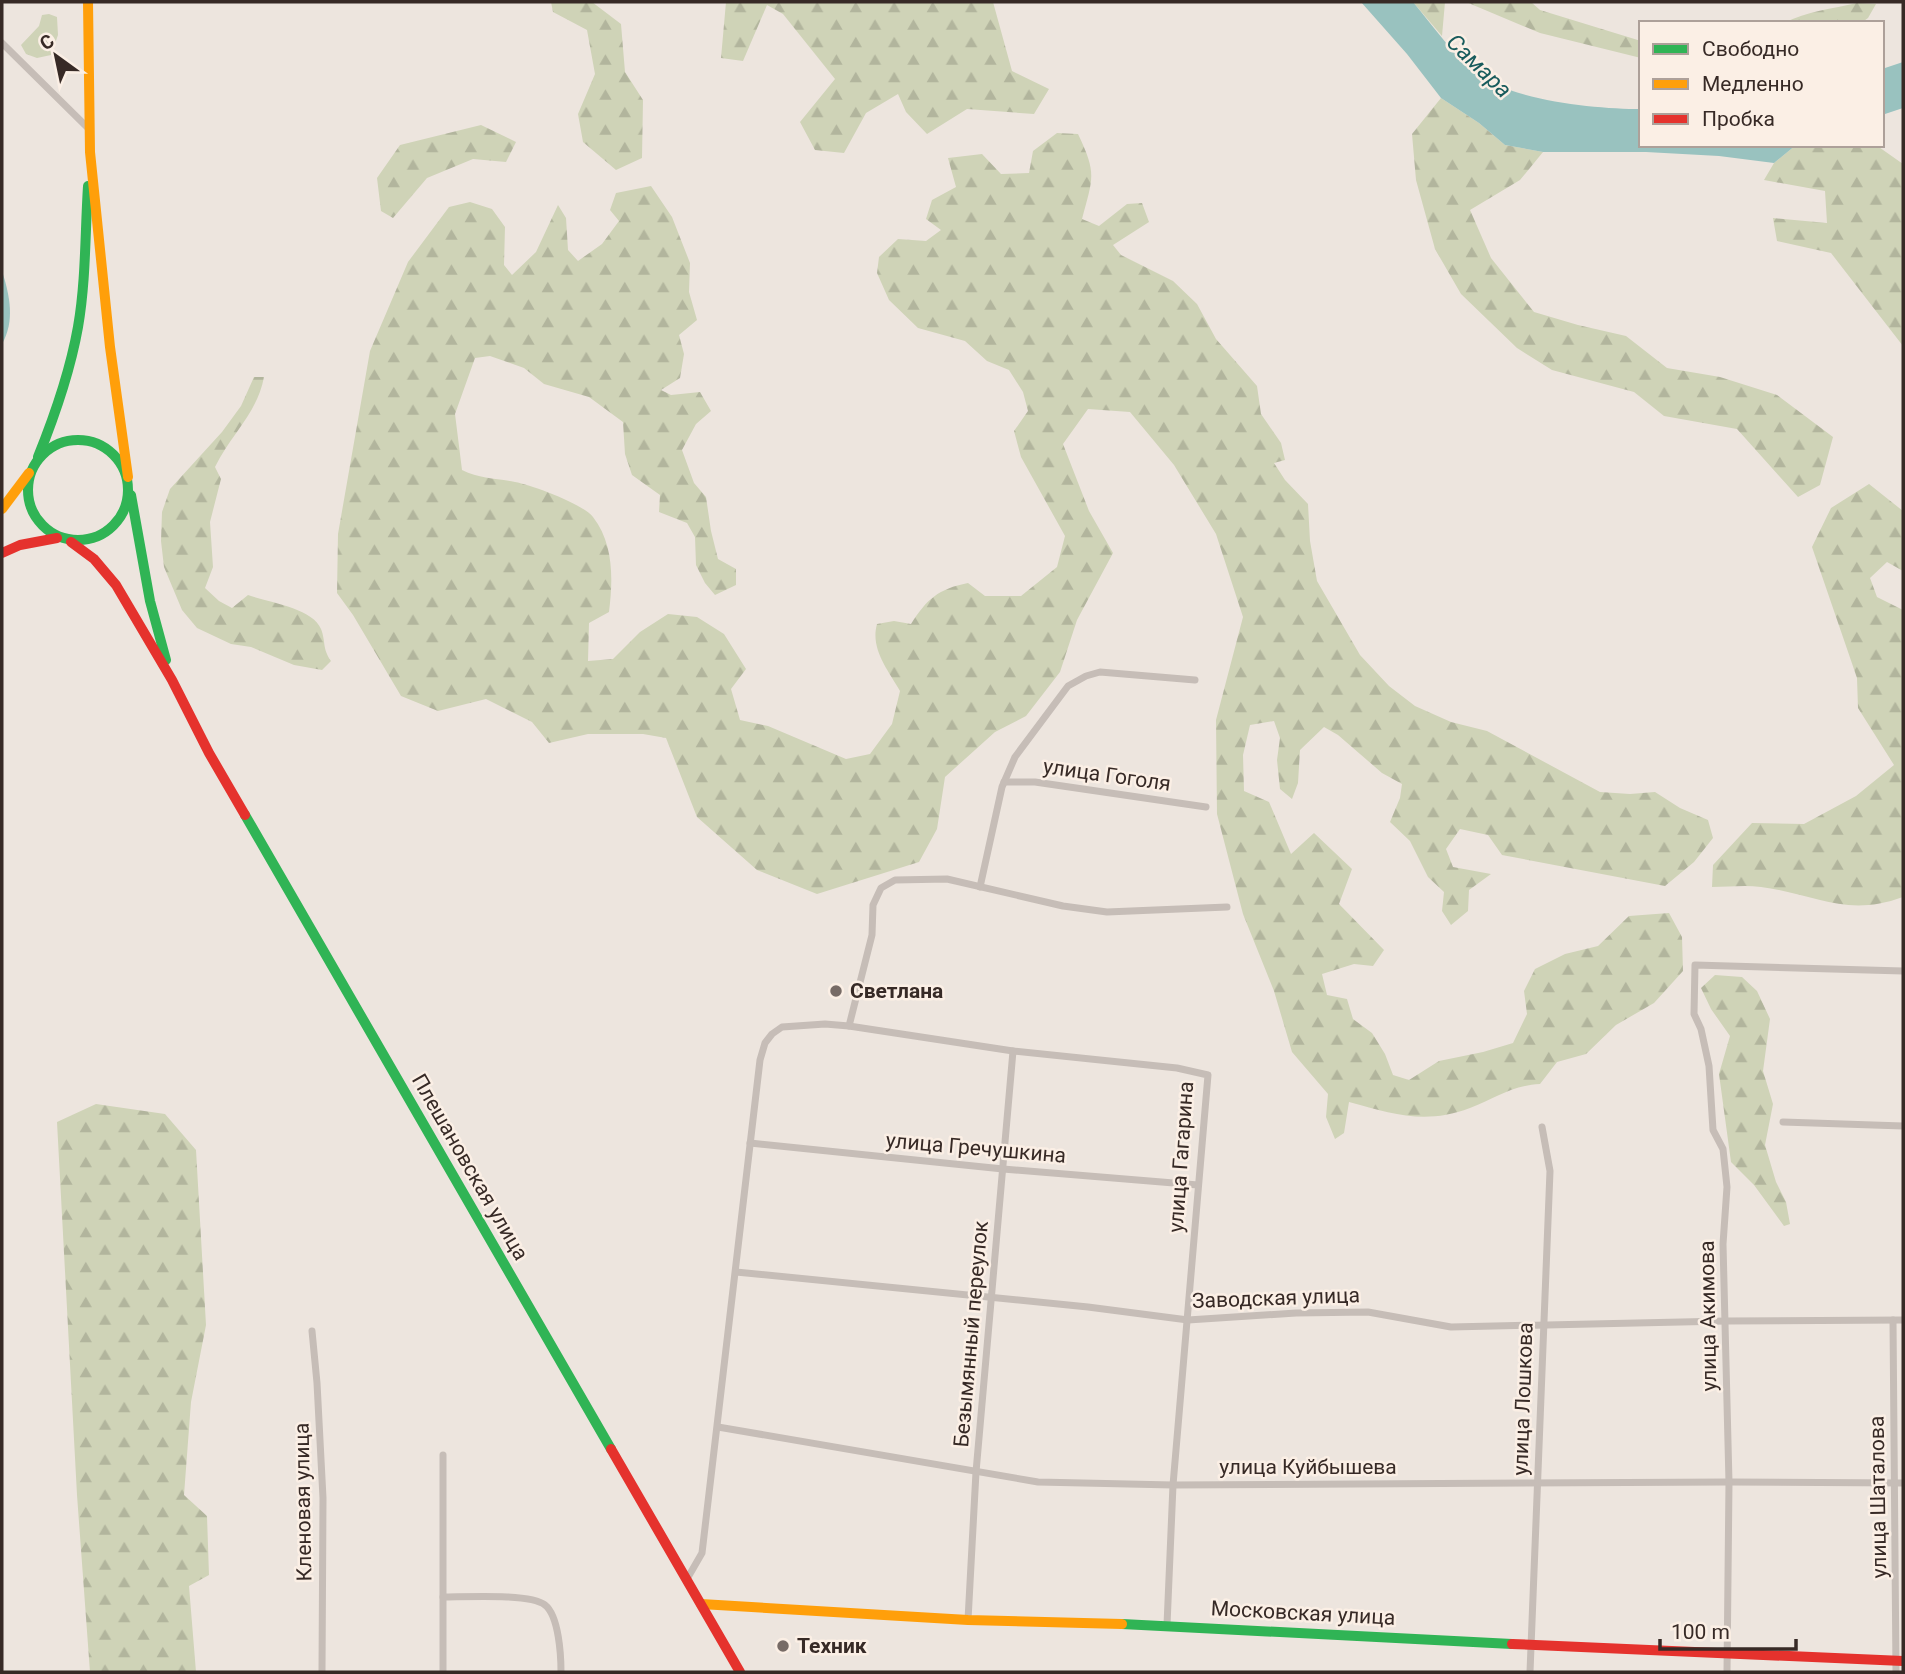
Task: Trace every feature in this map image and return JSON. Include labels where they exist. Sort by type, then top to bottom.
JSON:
[{"type":"main road","points":[[2,509],[37,459],[58,407],[79,324],[90,152],[88,2]]},
{"type":"main road","points":[[90,152],[110,347],[129,483],[150,601],[172,680]]},
{"type":"main road","points":[[37,459],[62,443],[88,441],[111,452],[129,483],[126,505],[111,528],[85,540],[71,542]]},
{"type":"main road","points":[[30,471],[27,486],[32,511],[39,522],[57,538],[71,542],[106,570],[131,607],[172,680]]},
{"type":"main road","points":[[2,553],[20,545],[57,538]]},
{"type":"main road","name":"Плешановская улица","points":[[172,680],[216,765],[740,1672]]},
{"type":"main road","name":"Московская улица","points":[[701,1604],[968,1620],[1167,1625],[1728,1653],[1899,1665]]},
{"type":"street","points":[[2,43],[90,130]]},
{"type":"street","points":[[980,887],[1004,782],[1015,757],[1068,686],[1100,672],[1195,680]]},
{"type":"street","name":"улица Гоголя","points":[[1004,782],[1035,782],[1206,807]]},
{"type":"street","points":[[849,1026],[872,935],[873,905],[881,888],[895,880],[947,879],[1063,906],[1107,912],[1227,907]]},
{"type":"street","name":"улица Акимова","points":[[1727,1672],[1729,1482],[1723,1244],[1727,1187],[1723,1149],[1713,1130],[1709,1066],[1701,1029],[1694,1014],[1695,965],[1903,971]]},
{"type":"street","name":"улица Гагарина","points":[[750,1143],[762,1052],[772,1034],[782,1027],[849,1026],[1013,1052],[1177,1068],[1208,1074],[1173,1485],[1167,1625]]},
{"type":"street","name":"Безымянный переулок","points":[[968,1620],[976,1472],[1013,1052]]},
{"type":"street","points":[[1783,1122],[1903,1126]]},
{"type":"street","name":"улица Лошкова","points":[[1530,1672],[1550,1171],[1542,1127]]},
{"type":"street","points":[[687,1579],[702,1553],[750,1143]]},
{"type":"street","name":"улица Гречушкина","points":[[750,1143],[1003,1169],[1198,1185]]},
{"type":"street","name":"Заводская улица","points":[[736,1272],[993,1297],[1188,1320],[1296,1313],[1368,1312],[1451,1327],[1903,1320]]},
{"type":"street","name":"улица Шаталова","points":[[1893,1320],[1899,1483],[1899,1665]]},
{"type":"street","name":"Кленовая улица","points":[[312,1331],[323,1498],[321,1672]]},
{"type":"street","name":"улица Куйбышева","points":[[718,1427],[1038,1482],[1173,1485],[1899,1483]]},
{"type":"street","points":[[443,1455],[443,1672]]},
{"type":"street","points":[[443,1597],[514,1597],[547,1605],[553,1616],[561,1653],[561,1672]]},
{"type":"green space","points":[[551,2],[592,2],[621,24],[625,72],[643,100],[642,158],[616,170],[583,142],[578,114],[595,74],[587,30],[553,12]]},
{"type":"green space","points":[[726,2],[993,2],[1012,71],[1049,89],[1034,114],[967,109],[927,134],[906,112],[898,94],[866,113],[844,153],[815,150],[800,122],[835,79],[783,14],[767,5],[743,61],[721,58]]},
{"type":"green space","points":[[1413,2],[1445,2],[1442,36]]},
{"type":"green space","points":[[1466,2],[1531,2],[1540,10],[1639,40],[1639,58],[1540,33]]},
{"type":"green space","points":[[1857,3],[1876,4],[1864,21],[1788,21]]},
{"type":"green space","points":[[42,15],[57,17],[58,35],[51,55],[37,58],[26,54],[21,45],[39,26]]},
{"type":"green space","points":[[1441,98],[1479,123],[1505,145],[1543,152],[1520,180],[1470,210],[1491,258],[1534,312],[1626,336],[1667,368],[1720,377],[1777,395],[1833,437],[1820,485],[1798,497],[1737,429],[1664,416],[1634,392],[1552,370],[1517,348],[1461,294],[1435,249],[1416,180],[1412,134]]},
{"type":"green space","points":[[481,125],[516,142],[506,162],[473,159],[427,178],[393,218],[381,211],[377,178],[400,145]]},
{"type":"green space","points":[[1057,133],[1078,134],[1091,167],[1091,184],[1082,219],[1099,226],[1127,204],[1142,203],[1149,222],[1113,245],[1121,255],[1173,281],[1197,304],[1216,339],[1257,386],[1261,414],[1281,443],[1285,460],[1274,463],[1285,480],[1308,504],[1310,541],[1317,581],[1360,655],[1389,686],[1415,706],[1451,722],[1487,731],[1600,792],[1655,792],[1680,808],[1708,820],[1713,838],[1694,862],[1665,886],[1502,855],[1488,835],[1460,829],[1446,849],[1453,867],[1491,874],[1469,890],[1468,911],[1451,925],[1442,911],[1444,892],[1428,877],[1410,841],[1390,822],[1400,798],[1402,784],[1382,773],[1338,735],[1324,727],[1300,750],[1298,783],[1292,799],[1280,789],[1277,760],[1280,738],[1274,721],[1250,725],[1243,755],[1244,791],[1269,802],[1291,854],[1314,833],[1352,869],[1339,904],[1384,950],[1373,966],[1354,964],[1322,974],[1327,995],[1347,999],[1353,1019],[1372,1033],[1385,1054],[1393,1075],[1409,1080],[1439,1061],[1513,1043],[1527,1014],[1524,991],[1535,969],[1565,954],[1598,946],[1629,916],[1669,913],[1682,937],[1683,971],[1654,1003],[1616,1025],[1586,1054],[1557,1062],[1540,1084],[1520,1087],[1470,1108],[1438,1116],[1395,1114],[1349,1102],[1344,1133],[1335,1139],[1326,1117],[1328,1094],[1292,1052],[1274,991],[1243,914],[1217,814],[1216,720],[1243,617],[1216,534],[1174,465],[1130,412],[1088,409],[1063,444],[1089,511],[1113,553],[1077,620],[1060,672],[1026,716],[995,732],[945,777],[937,829],[919,862],[817,894],[757,870],[697,817],[666,738],[643,734],[588,734],[549,743],[532,722],[486,699],[438,711],[401,696],[337,593],[338,534],[370,351],[408,262],[449,207],[470,202],[492,209],[505,227],[504,265],[512,275],[536,252],[558,205],[566,218],[568,250],[578,261],[602,244],[619,221],[610,210],[616,193],[651,186],[672,217],[690,263],[689,292],[697,320],[679,335],[684,354],[680,378],[661,390],[671,395],[700,392],[711,411],[696,424],[682,450],[694,483],[706,497],[718,559],[736,569],[736,585],[715,595],[705,583],[696,565],[695,537],[687,523],[659,512],[660,495],[632,475],[625,454],[623,422],[589,397],[544,384],[524,368],[490,356],[475,358],[455,414],[462,470],[545,491],[579,506],[593,517],[608,550],[611,587],[609,612],[589,623],[588,661],[613,659],[640,632],[668,614],[697,617],[724,634],[746,669],[731,689],[740,720],[768,726],[846,759],[870,754],[892,724],[900,691],[878,651],[875,633],[877,624],[894,621],[911,624],[934,596],[949,588],[968,583],[985,596],[1021,596],[1057,567],[1065,536],[1021,457],[1014,431],[1028,411],[1023,392],[1009,370],[987,361],[965,341],[918,328],[889,300],[877,273],[879,257],[898,239],[926,241],[941,230],[926,219],[932,200],[956,187],[948,158],[982,154],[1001,174],[1029,173],[1033,151]]},
{"type":"green space","points":[[1794,147],[1879,147],[1903,164],[1903,346],[1831,253],[1777,241],[1773,218],[1827,223],[1825,191],[1764,180],[1774,163]]},
{"type":"green space","points":[[254,377],[264,377],[256,402],[215,467],[221,479],[210,522],[213,567],[205,588],[219,601],[232,608],[248,595],[309,616],[321,629],[331,661],[322,670],[294,665],[251,647],[231,644],[197,628],[182,610],[164,567],[162,512],[170,489],[222,432],[241,406]]},
{"type":"green space","points":[[1869,484],[1903,511],[1903,571],[1887,562],[1870,578],[1877,597],[1903,610],[1903,897],[1883,903],[1847,905],[1761,887],[1712,887],[1713,865],[1752,823],[1804,824],[1856,796],[1894,765],[1858,708],[1857,678],[1812,547],[1831,508]]},
{"type":"green space","points":[[1715,975],[1742,977],[1757,991],[1770,1019],[1763,1071],[1773,1104],[1765,1145],[1776,1182],[1786,1202],[1790,1224],[1784,1226],[1754,1185],[1731,1162],[1719,1074],[1730,1036],[1711,1009],[1701,988]]},
{"type":"green space","points":[[96,1104],[165,1114],[196,1150],[206,1325],[191,1402],[184,1495],[207,1516],[209,1575],[189,1586],[196,1672],[90,1672],[77,1495],[57,1122]]},
{"type":"water","points":[[1361,2],[1413,2],[1469,68],[1484,79],[1504,88],[1575,104],[1639,109],[1639,147],[1794,147],[1774,163],[1719,156],[1646,152],[1543,152],[1505,145],[1479,123],[1441,98]]},
{"type":"water","points":[[1903,62],[1903,108],[1884,114],[1884,68]]},
{"type":"water","points":[[2,271],[10,317],[2,344]]},
{"type":"traffic: fast","points":[[38,457],[61,393],[78,327],[84,275],[88,186]]},
{"type":"traffic: fast","points":[[78,440],[97,443],[114,454],[125,471],[128,490],[125,509],[114,526],[97,537],[78,540],[59,537],[42,526],[31,509],[28,490],[31,471],[42,454],[59,443],[78,440]]},
{"type":"traffic: fast","points":[[131,495],[150,601],[166,660]]},
{"type":"traffic: fast","points":[[245,815],[611,1449]]},
{"type":"traffic: fast","points":[[1122,1624],[1512,1644]]},
{"type":"traffic: slow","points":[[88,2],[90,152],[110,347],[128,477]]},
{"type":"traffic: slow","points":[[2,509],[29,473]]},
{"type":"traffic: slow","points":[[701,1604],[968,1620],[1122,1624]]},
{"type":"traffic: jam","points":[[2,553],[20,545],[57,538]]},
{"type":"traffic: jam","points":[[71,542],[94,559],[116,585],[172,680],[209,753],[245,815]]},
{"type":"traffic: jam","points":[[611,1449],[740,1672]]},
{"type":"traffic: jam","points":[[1512,1644],[1903,1661]]},
{"type":"place","name":"Светлана","points":[[836,991]]},
{"type":"place","name":"Техник","points":[[783,1646]]},
{"type":"water label","name":"Самара","points":[[1479,66]]}]
